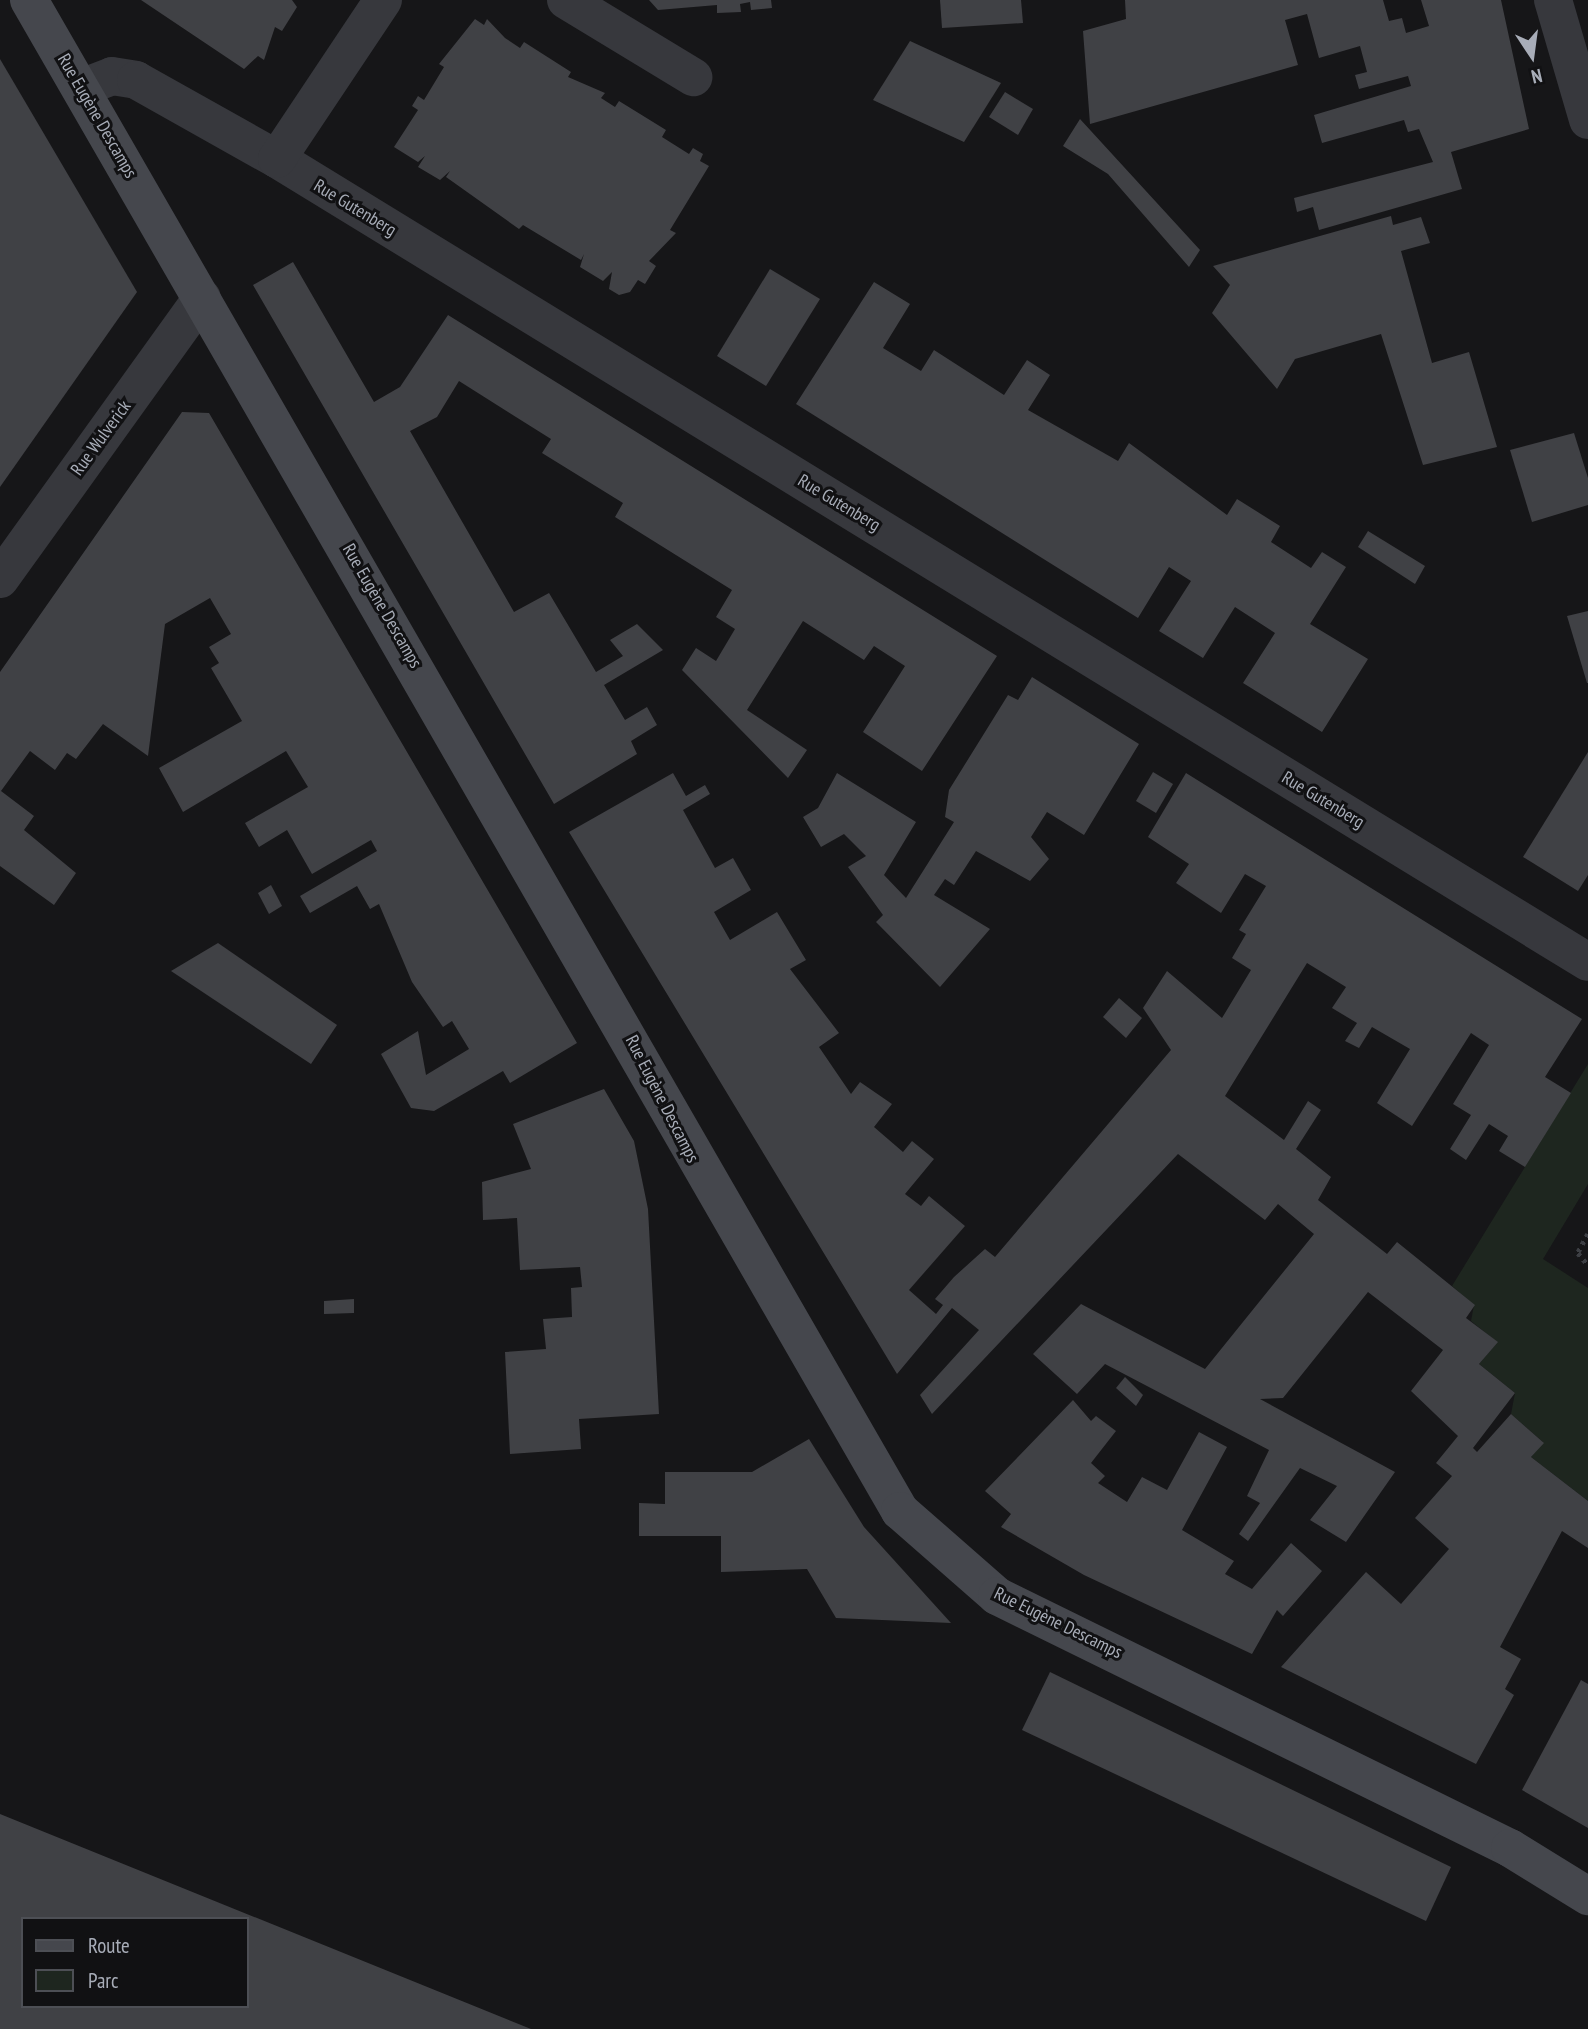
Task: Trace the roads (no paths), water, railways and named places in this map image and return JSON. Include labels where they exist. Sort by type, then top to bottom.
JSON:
[{"type":"street","name":"Rue Eugène Descamps","points":[[29,0],[600,981],[723,1213],[900,1511],[997,1595],[1510,1848],[1588,1896]]},
{"type":"street","points":[[277,159],[383,0]]},
{"type":"street","points":[[566,0],[693,77]]},
{"type":"street","points":[[1553,0],[1588,120]]},
{"type":"street","name":"Rue Gutenberg","points":[[81,88],[112,76],[136,80],[277,159],[1588,962]]},
{"type":"street","name":"Rue Wulverick","points":[[0,579],[202,298]]}]
